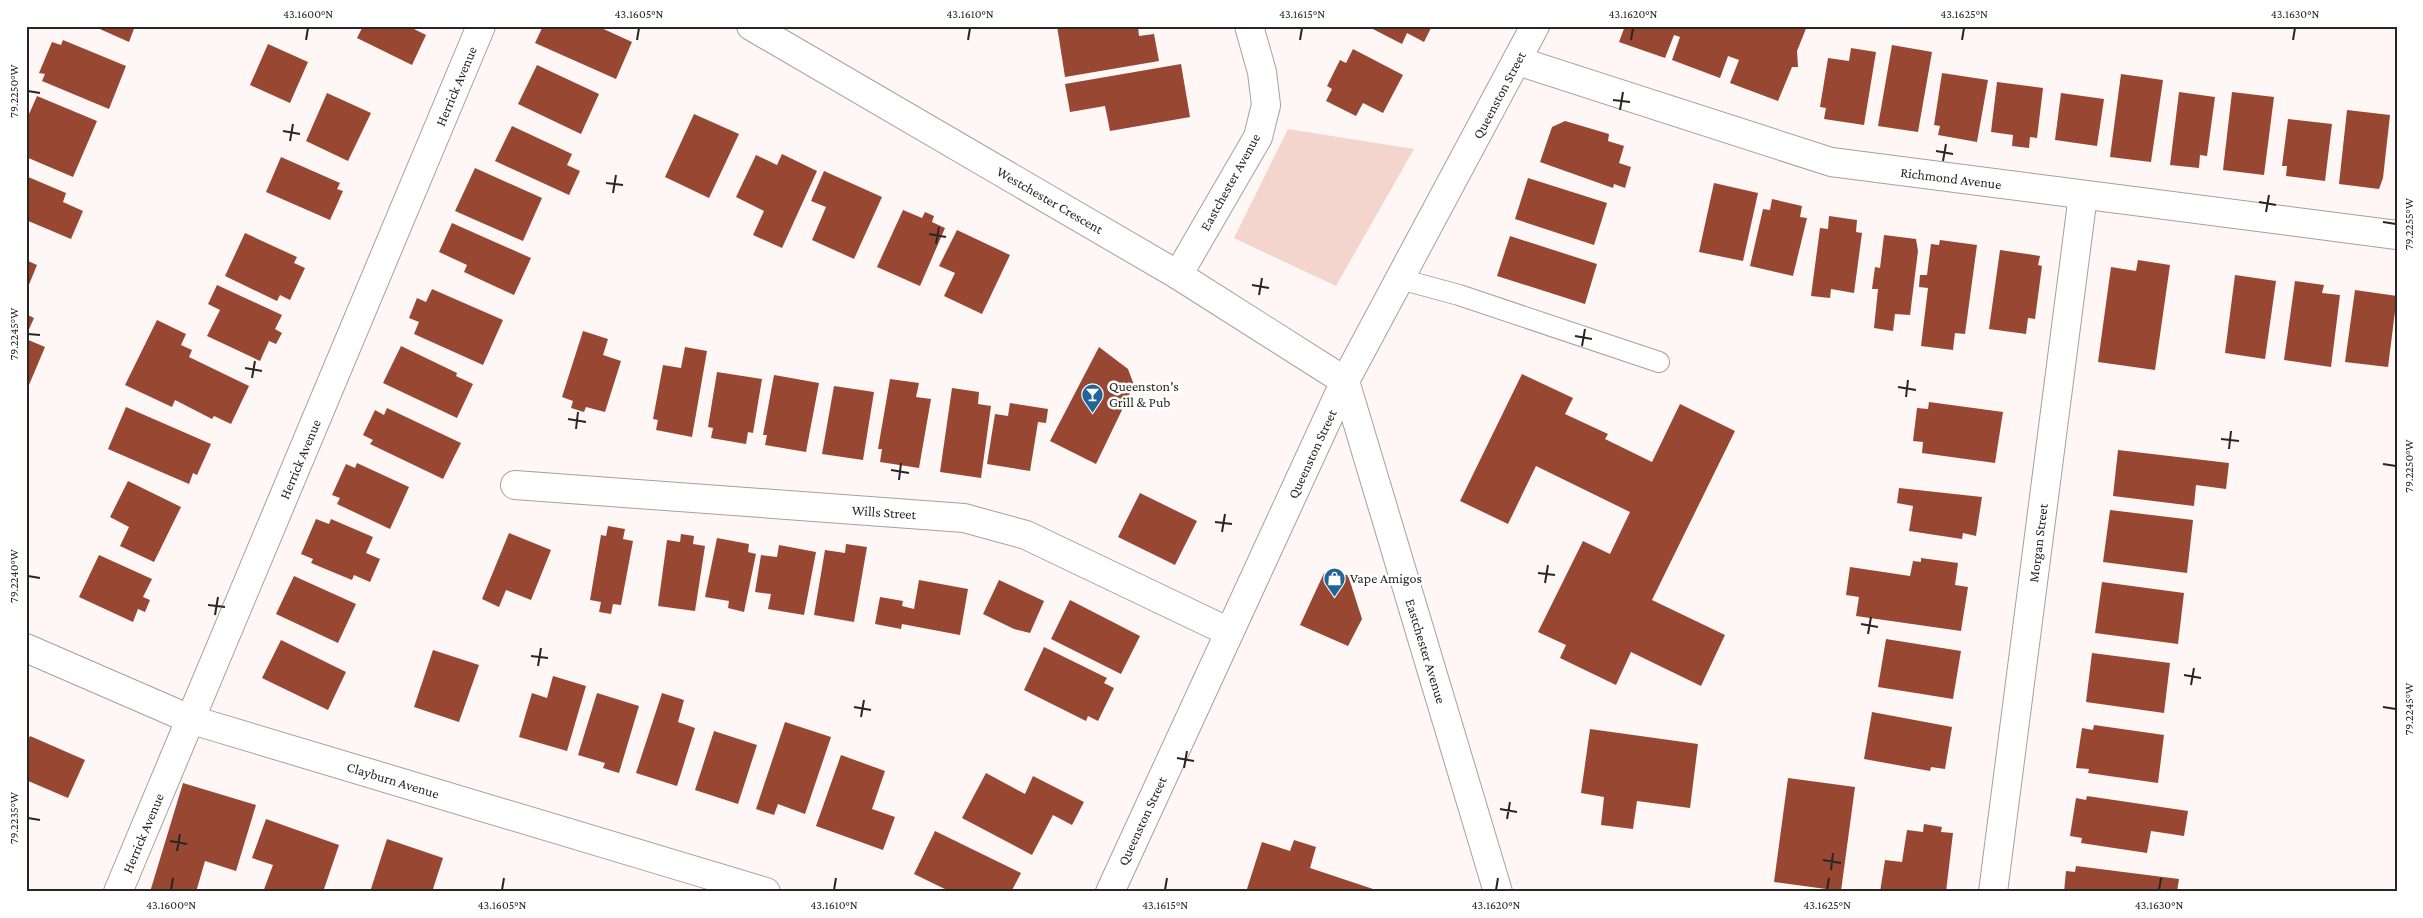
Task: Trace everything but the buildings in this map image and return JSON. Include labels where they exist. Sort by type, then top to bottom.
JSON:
[{"type":"street","name":"Herrick Avenue","points":[[118,892],[192,720],[481,26]]},
{"type":"street","name":"Westchester Crescent","points":[[751,26],[1178,275],[1345,381]]},
{"type":"street","name":"Eastchester Avenue","points":[[1178,275],[1258,138],[1266,105],[1262,72],[1250,26]]},
{"type":"street","name":"Queenston Street","points":[[1110,892],[1345,381],[1518,61],[1535,26]]},
{"type":"street","name":"Richmond Avenue","points":[[1518,61],[1832,162],[2397,235]]},
{"type":"street","name":"Morgan Street","points":[[1993,892],[2083,195]]},
{"type":"street","name":"Eastchester Avenue","points":[[1345,381],[1498,892]]},
{"type":"street","name":"Wills Street","points":[[515,485],[964,518],[1026,535],[1229,632]]},
{"type":"street","name":"Clayburn Avenue","points":[[26,648],[192,720],[766,892]]},
{"type":"lane","points":[[1400,279],[1459,295],[1660,362]]},
{"type":"shaded area","points":[[1288,129],[1414,149],[1336,286],[1234,238]]},
{"type":"place","name":"Queenston's Grill & Pub","points":[[1093,413]]},
{"type":"place","name":"Vape Amigos","points":[[1334,597]]}]
